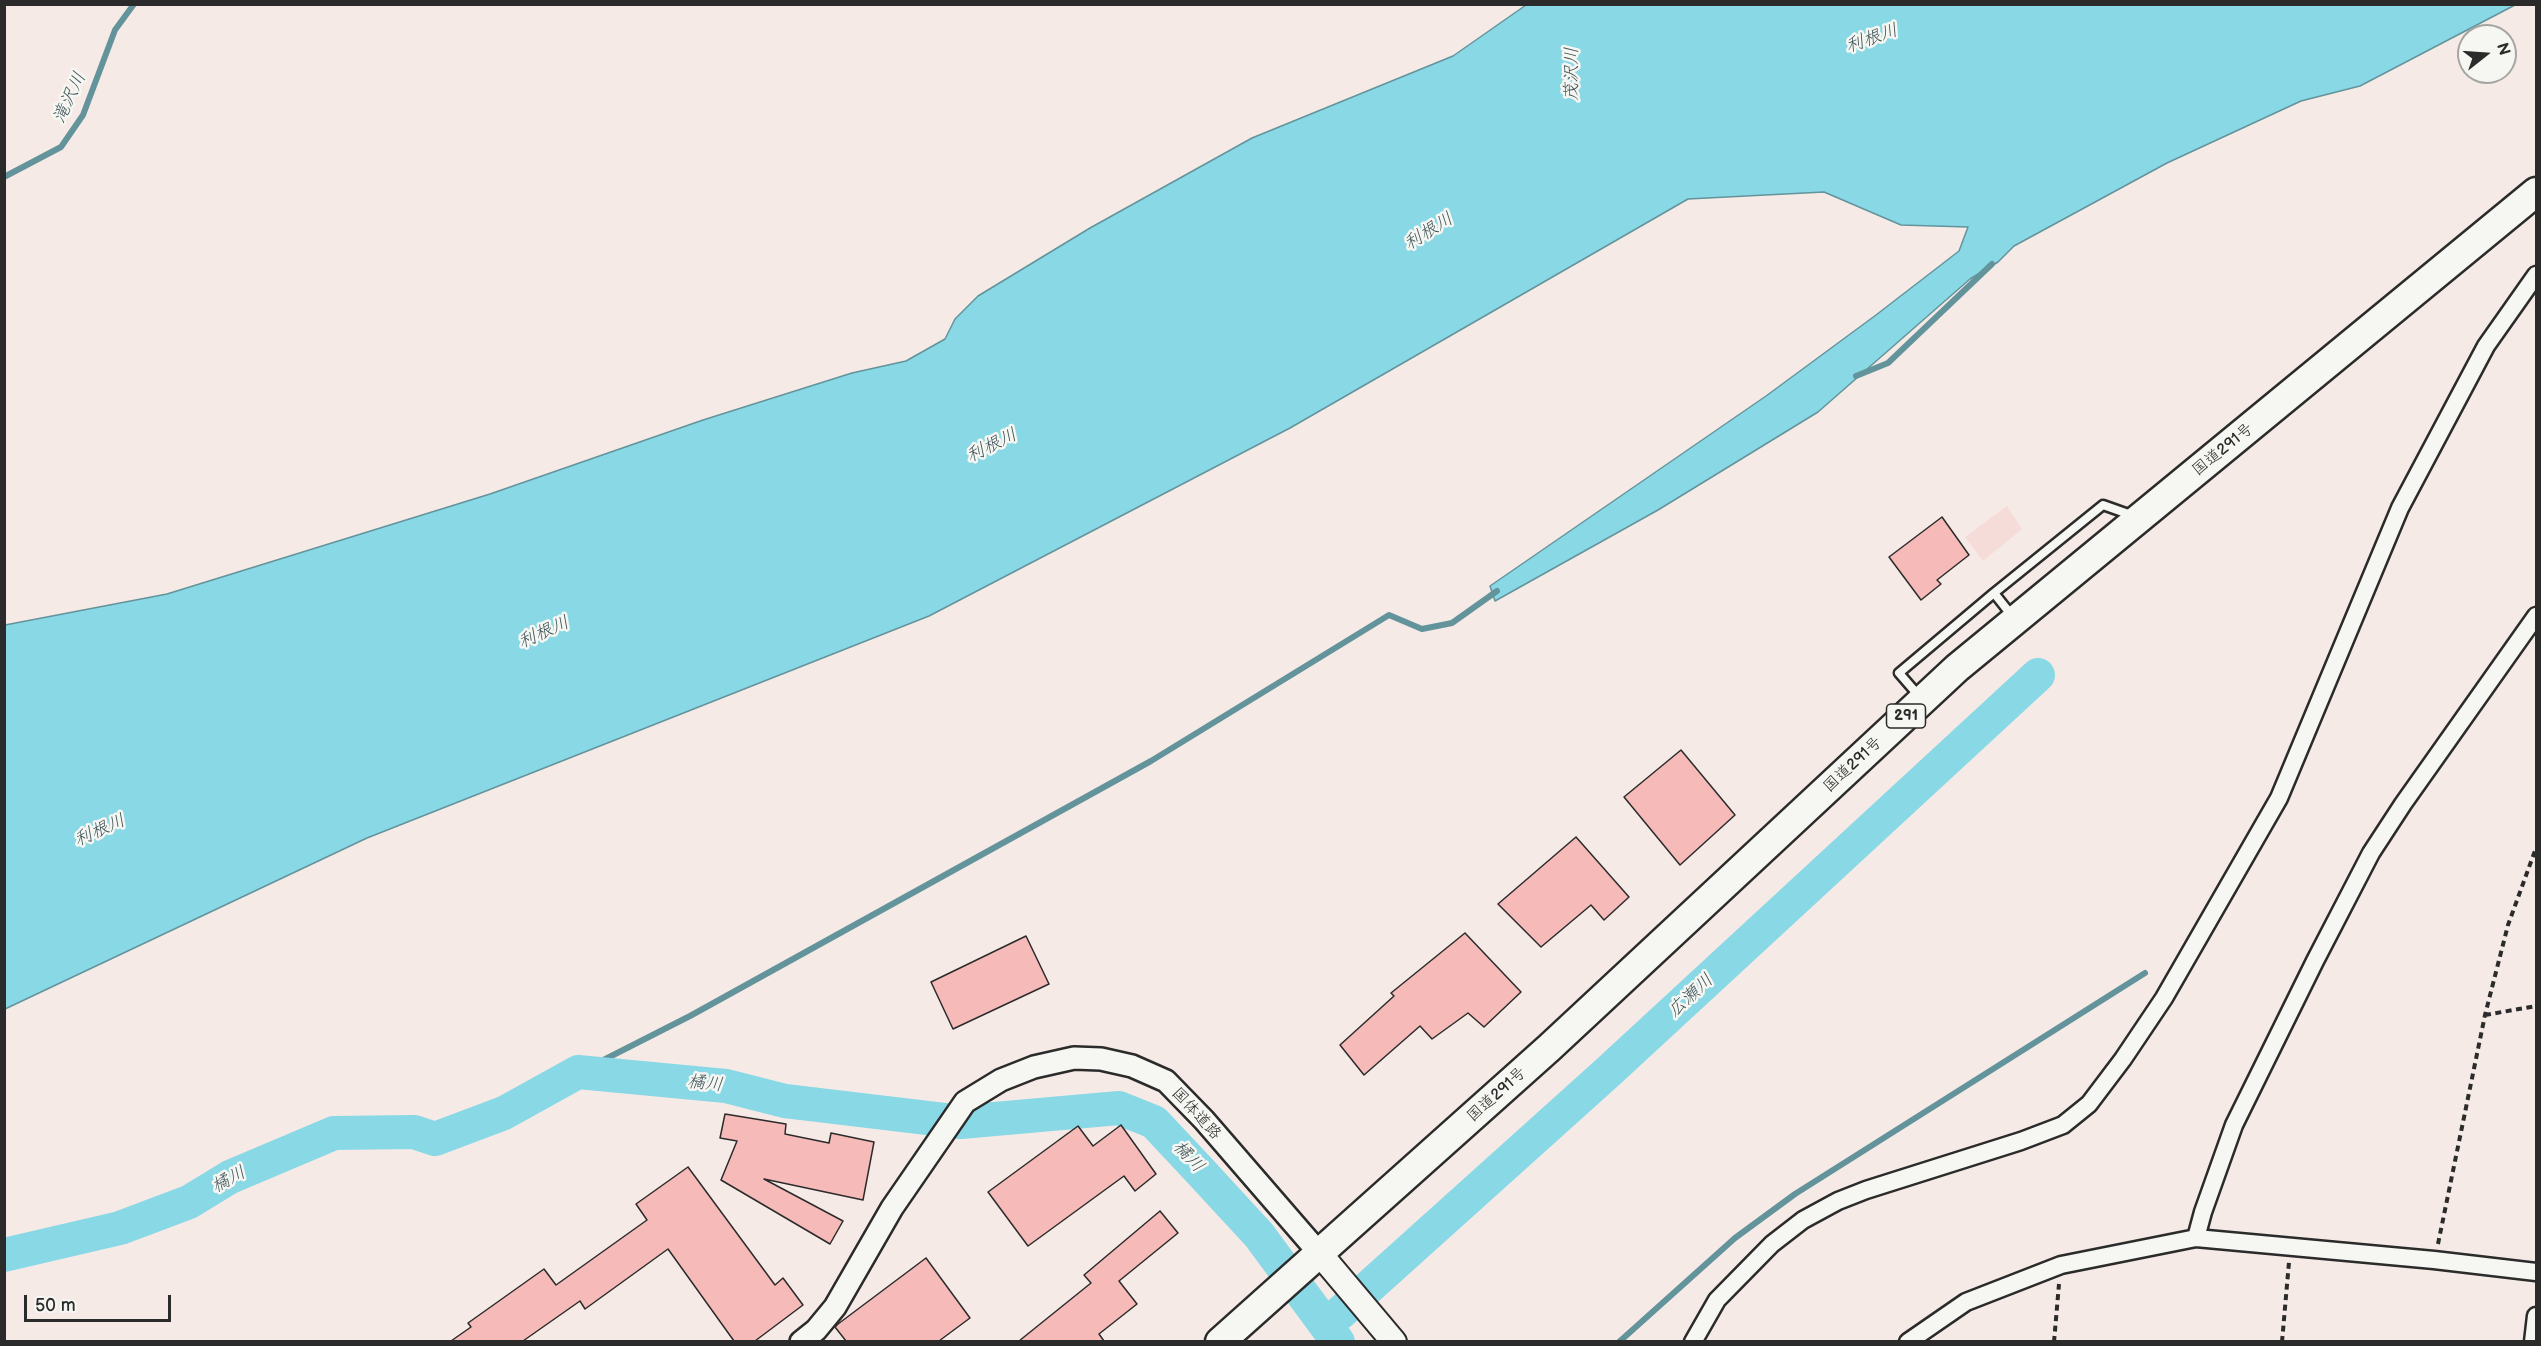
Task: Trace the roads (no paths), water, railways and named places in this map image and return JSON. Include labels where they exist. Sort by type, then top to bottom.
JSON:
[{"type":"highway","name":"国道291号","points":[[1221,1341],[1549,1048],[1922,700],[2536,192]]},
{"type":"main road","points":[[1311,1262],[1344,1283],[1394,1341]]},
{"type":"street","points":[[1693,1341],[1717,1300],[1772,1244],[1803,1220],[1838,1201],[1866,1190],[2021,1141],[2063,1125],[2089,1104],[2164,998],[2279,798],[2400,508],[2486,346],[2536,275]]},
{"type":"street","points":[[2196,1238],[2235,1125],[2315,961],[2372,853],[2403,804],[2536,616]]},
{"type":"street","name":"国体道路","points":[[801,1341],[816,1330],[835,1308],[892,1208],[965,1102],[1001,1080],[1034,1067],[1074,1058],[1101,1059],[1132,1066],[1166,1082],[1204,1120],[1311,1262]]},
{"type":"street","points":[[1908,1341],[1966,1302],[2061,1265],[2196,1238],[2536,1272]]},
{"type":"street","points":[[2534,1341],[2536,1316]]},
{"type":"lane","points":[[1922,700],[1899,673],[1994,593],[2103,505],[2140,518]]},
{"type":"lane","points":[[1994,593],[2016,620]]},
{"type":"water","points":[[1526,5],[2515,5],[2479,24],[2457,24],[2457,35],[2360,86],[2301,101],[2167,163],[2014,246],[1998,262],[1970,279],[1818,412],[1658,510],[1495,601],[1490,586],[1766,396],[1876,315],[1959,251],[1968,227],[1901,225],[1824,192],[1688,199],[1290,428],[929,616],[367,838],[5,1009],[5,625],[167,594],[490,494],[703,420],[852,373],[906,361],[945,339],[955,319],[978,296],[1090,228],[1252,138],[1453,56]]},
{"type":"waterway","name":"滝沢川","points":[[4,177],[61,147],[83,115],[115,30],[134,4]]},
{"type":"waterway","points":[[1856,376],[1888,363],[1992,264]]},
{"type":"waterway","points":[[570,1077],[690,1016],[1151,761],[1389,615],[1422,629],[1452,623],[1497,591]]},
{"type":"waterway","name":"広瀬川","points":[[1340,1313],[1608,1072],[2038,675]]},
{"type":"waterway","points":[[1619,1342],[1735,1238],[1795,1194],[2145,973]]},
{"type":"waterway","name":"橘川","points":[[4,1255],[120,1228],[189,1202],[230,1177],[334,1133],[414,1132],[435,1139],[504,1113],[578,1072],[726,1086],[785,1101],[961,1122],[1119,1108],[1154,1122],[1200,1171],[1259,1235],[1338,1342]]},
{"type":"water label","name":"利根川","points":[[1872,39]]},
{"type":"water label","name":"茂沢川","points":[[1572,74]]},
{"type":"water label","name":"利根川","points":[[1429,232]]},
{"type":"water label","name":"利根川","points":[[992,446]]},
{"type":"water label","name":"利根川","points":[[544,633]]},
{"type":"water label","name":"利根川","points":[[100,831]]}]
